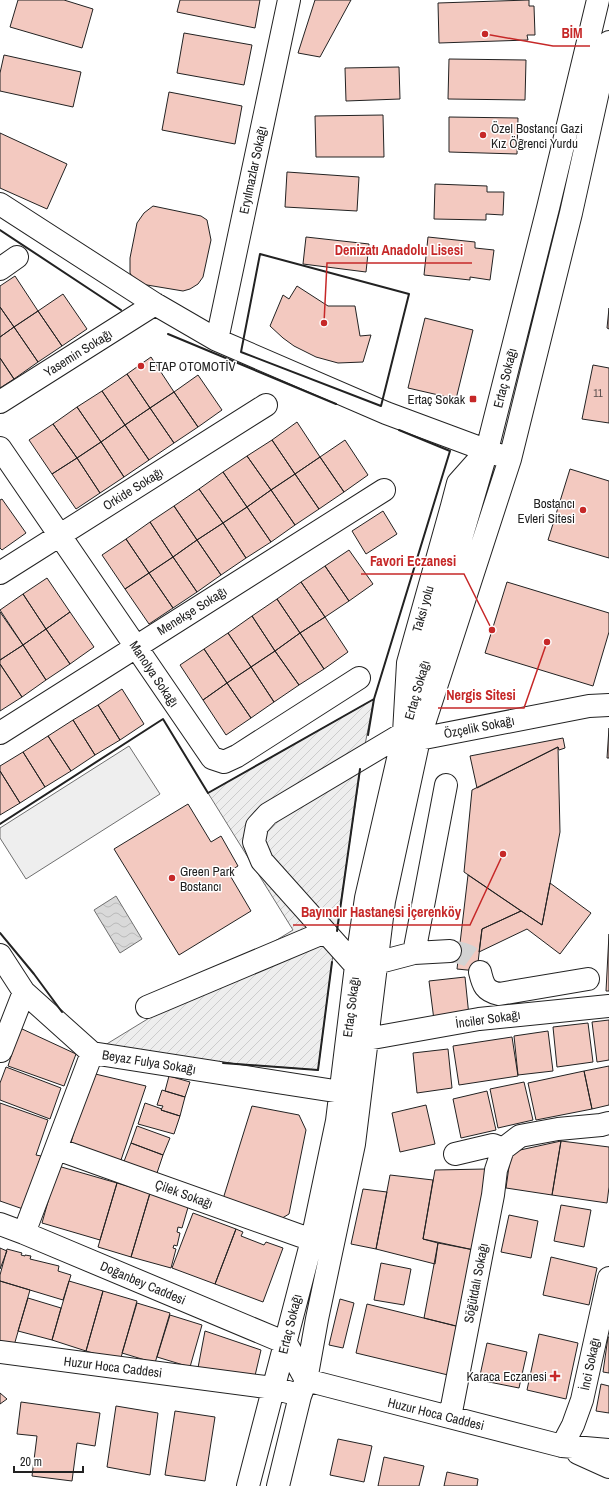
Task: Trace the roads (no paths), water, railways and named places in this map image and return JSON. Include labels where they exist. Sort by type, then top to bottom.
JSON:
[{"type":"street","name":"Eryılmazlar Sokağı","points":[[217,340],[289,0]]},
{"type":"street","name":"Ertaç Sokağı","points":[[248,1486],[312,1240],[337,1121],[341,1092],[366,964],[384,901],[412,736],[487,450],[548,208],[598,0]]},
{"type":"street","name":"Ertaç Sokağı","points":[[412,736],[510,459],[571,213],[609,42]]},
{"type":"street","points":[[0,204],[155,304],[217,340],[386,413],[510,459]]},
{"type":"street","name":"Yasemin Sokağı","points":[[0,402],[155,304]]},
{"type":"street","name":"Orkide Sokağı","points":[[0,573],[266,405]]},
{"type":"street","name":"Manolya Sokağı","points":[[0,448],[212,758],[224,762],[237,756],[360,678]]},
{"type":"street","name":"Menekşe Sokağı","points":[[0,733],[384,490]]},
{"type":"street","name":"Özçelik Sokağı","points":[[412,736],[589,706],[609,705]]},
{"type":"street","points":[[412,736],[268,814],[257,826],[254,842],[262,861],[325,932],[366,964],[414,952],[450,951]]},
{"type":"street","points":[[414,952],[446,785]]},
{"type":"street","points":[[147,1007],[325,932]]},
{"type":"street","name":"Beyaz Fulya Sokağı","points":[[0,955],[24,992],[92,1053],[341,1092]]},
{"type":"street","name":"Ertaç Sokağı","points":[[278,1486],[303,1388],[354,1144],[367,1039],[366,964]]},
{"type":"street","points":[[480,972],[483,985],[491,992],[499,994],[588,979]]},
{"type":"street","points":[[0,1051],[24,992]]},
{"type":"street","name":"İnciler Sokağı","points":[[367,1039],[479,1019],[609,1006]]},
{"type":"street","points":[[24,1233],[92,1053]]},
{"type":"street","points":[[455,1154],[493,1145],[503,1149],[520,1136],[558,1129],[609,1123]]},
{"type":"street","name":"Çilek Sokağı","points":[[57,1149],[312,1240]]},
{"type":"street","name":"Söğütdalı Sokağı","points":[[450,1417],[493,1195],[496,1170],[503,1149]]},
{"type":"street","name":"Doğanbey Caddesi","points":[[0,1224],[286,1343]]},
{"type":"street","name":"İnci Sokağı","points":[[562,1446],[573,1425],[582,1400],[609,1278]]},
{"type":"street","points":[[273,1388],[303,1388],[286,1343]]},
{"type":"street","name":"Huzur Hoca Caddesi","points":[[0,1352],[273,1388]]},
{"type":"street","name":"Huzur Hoca Caddesi","points":[[303,1388],[450,1417],[562,1446],[609,1450]]},
{"type":"street","points":[[562,1446],[609,1467]]},
{"type":"water","points":[[116,896],[142,939],[120,953],[94,910]]},
{"type":"tunnel","points":[[450,951],[469,956],[476,962],[480,972]]},
{"type":"place","name":"BİM","points":[[485,34]]},
{"type":"place","name":"Özel Bostancı Gazi Kız Öğrenci Yurdu","points":[[483,135]]},
{"type":"place","name":"Denizatı Anadolu Lisesi","points":[[324,323]]},
{"type":"place","name":"ETAP OTOMOTİV","points":[[141,366]]},
{"type":"place","name":"Ertaç Sokak","points":[[473,399]]},
{"type":"place","name":"Bostancı Evleri Sitesi","points":[[583,510]]},
{"type":"place","name":"Favori Eczanesi","points":[[492,630]]},
{"type":"place","name":"Nergis Sitesi","points":[[547,642]]},
{"type":"place","name":"Bayındır Hastanesi İçerenköy","points":[[503,854]]},
{"type":"place","name":"Green Park Bostancı","points":[[172,878]]},
{"type":"place","name":"Karaca Eczanesi","points":[[555,1376]]}]
